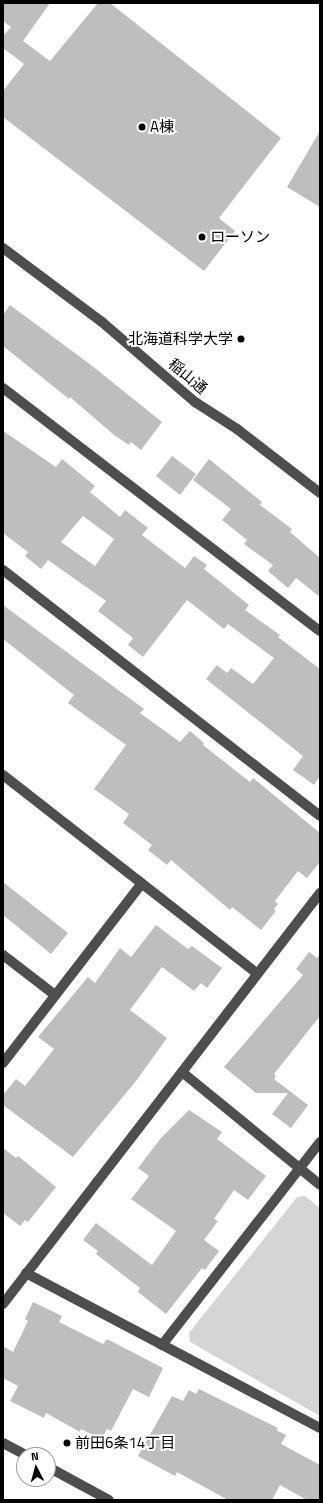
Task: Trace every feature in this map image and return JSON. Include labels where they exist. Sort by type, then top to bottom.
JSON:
[{"type":"street","name":"稲山通","points":[[3,248],[102,322],[195,402],[237,428],[320,493]]},
{"type":"street","points":[[3,388],[320,631]]},
{"type":"street","points":[[3,570],[320,816]]},
{"type":"street","points":[[3,775],[258,974]]},
{"type":"street","points":[[3,1063],[142,883]]},
{"type":"street","points":[[3,1304],[320,893]]},
{"type":"street","points":[[3,955],[55,995]]},
{"type":"street","points":[[182,1072],[320,1185]]},
{"type":"street","points":[[162,1345],[320,1142]]},
{"type":"street","points":[[26,1274],[320,1428]]},
{"type":"street","points":[[3,1443],[16,1450]]},
{"type":"street","points":[[56,1471],[109,1500]]},
{"type":"shaded area","points":[[305,1196],[320,1208],[320,1416],[190,1342],[189,1333],[297,1197]]},
{"type":"building","name":"A棟","points":[[3,3],[50,3],[23,41],[50,61],[98,3],[110,3],[281,138],[219,218],[235,231],[204,271],[3,117],[3,91],[24,64],[3,48],[3,36],[11,27],[3,21]]},
{"type":"building","points":[[320,131],[320,207],[287,187]]},
{"type":"building","points":[[10,305],[91,365],[162,422],[141,450],[131,442],[129,445],[114,435],[70,397],[69,399],[3,346],[3,315]]},
{"type":"building","points":[[3,431],[56,467],[62,459],[95,486],[90,492],[120,517],[125,510],[148,528],[142,535],[185,568],[194,556],[207,565],[204,569],[249,605],[245,610],[280,635],[278,637],[320,669],[320,776],[314,785],[293,770],[303,756],[206,679],[217,665],[227,673],[231,668],[253,684],[274,658],[228,624],[224,629],[187,600],[143,657],[128,645],[133,638],[98,611],[106,601],[48,560],[41,569],[25,556],[28,552],[3,533]],"holes":[[[83,516],[114,539],[95,566],[61,542]]]},
{"type":"building","points":[[172,456],[196,474],[180,495],[156,476]]},
{"type":"building","points":[[209,459],[262,502],[260,505],[292,529],[290,532],[320,558],[320,597],[296,578],[288,588],[268,571],[273,565],[244,544],[247,540],[222,520],[231,509],[193,480]]},
{"type":"building","points":[[3,605],[144,709],[140,713],[180,742],[190,731],[204,743],[203,745],[250,782],[253,778],[320,833],[320,862],[307,878],[298,871],[275,901],[278,904],[274,909],[276,911],[261,930],[232,907],[230,910],[171,860],[167,865],[148,850],[152,845],[123,823],[129,814],[94,789],[126,745],[68,703],[74,695],[3,639]]},
{"type":"building","points":[[3,882],[68,933],[51,954],[3,915]]},
{"type":"building","points":[[156,925],[188,949],[192,946],[222,968],[207,988],[201,983],[194,991],[162,967],[130,1010],[167,1038],[136,1081],[73,1157],[3,1105],[3,1095],[16,1079],[25,1086],[54,1049],[38,1037],[88,977],[95,983],[120,948],[131,957]]},
{"type":"building","points":[[309,952],[317,958],[320,954],[320,1016],[274,1074],[276,1076],[274,1079],[308,1105],[291,1128],[272,1114],[288,1093],[256,1093],[224,1067],[303,975],[296,969]]},
{"type":"building","points":[[189,1110],[222,1132],[217,1139],[266,1176],[248,1200],[234,1190],[214,1219],[218,1221],[204,1240],[219,1251],[205,1270],[202,1268],[166,1314],[138,1292],[140,1288],[96,1254],[98,1251],[83,1240],[96,1223],[152,1265],[176,1231],[131,1199],[149,1176],[138,1168],[161,1138]]},
{"type":"building","points":[[3,1148],[16,1158],[18,1156],[56,1187],[28,1222],[25,1220],[20,1226],[3,1213]]},
{"type":"building","points":[[33,1302],[62,1316],[59,1322],[103,1344],[107,1339],[163,1368],[149,1397],[133,1389],[111,1431],[107,1429],[101,1439],[81,1429],[80,1432],[46,1413],[44,1418],[10,1401],[18,1386],[3,1378],[3,1346],[13,1352],[28,1321],[25,1319]]},
{"type":"building","points":[[199,1389],[278,1428],[276,1430],[286,1435],[281,1444],[320,1465],[320,1500],[307,1500],[280,1485],[272,1500],[228,1500],[177,1472],[175,1476],[138,1456],[172,1396],[183,1401],[189,1390],[196,1394]]},
{"type":"place","name":"A棟","points":[[142,127]]},
{"type":"place","name":"ローソン","points":[[202,237]]},
{"type":"place","name":"北海道科学大学","points":[[241,339]]},
{"type":"place","name":"前田6条14丁目","points":[[67,1443]]}]
